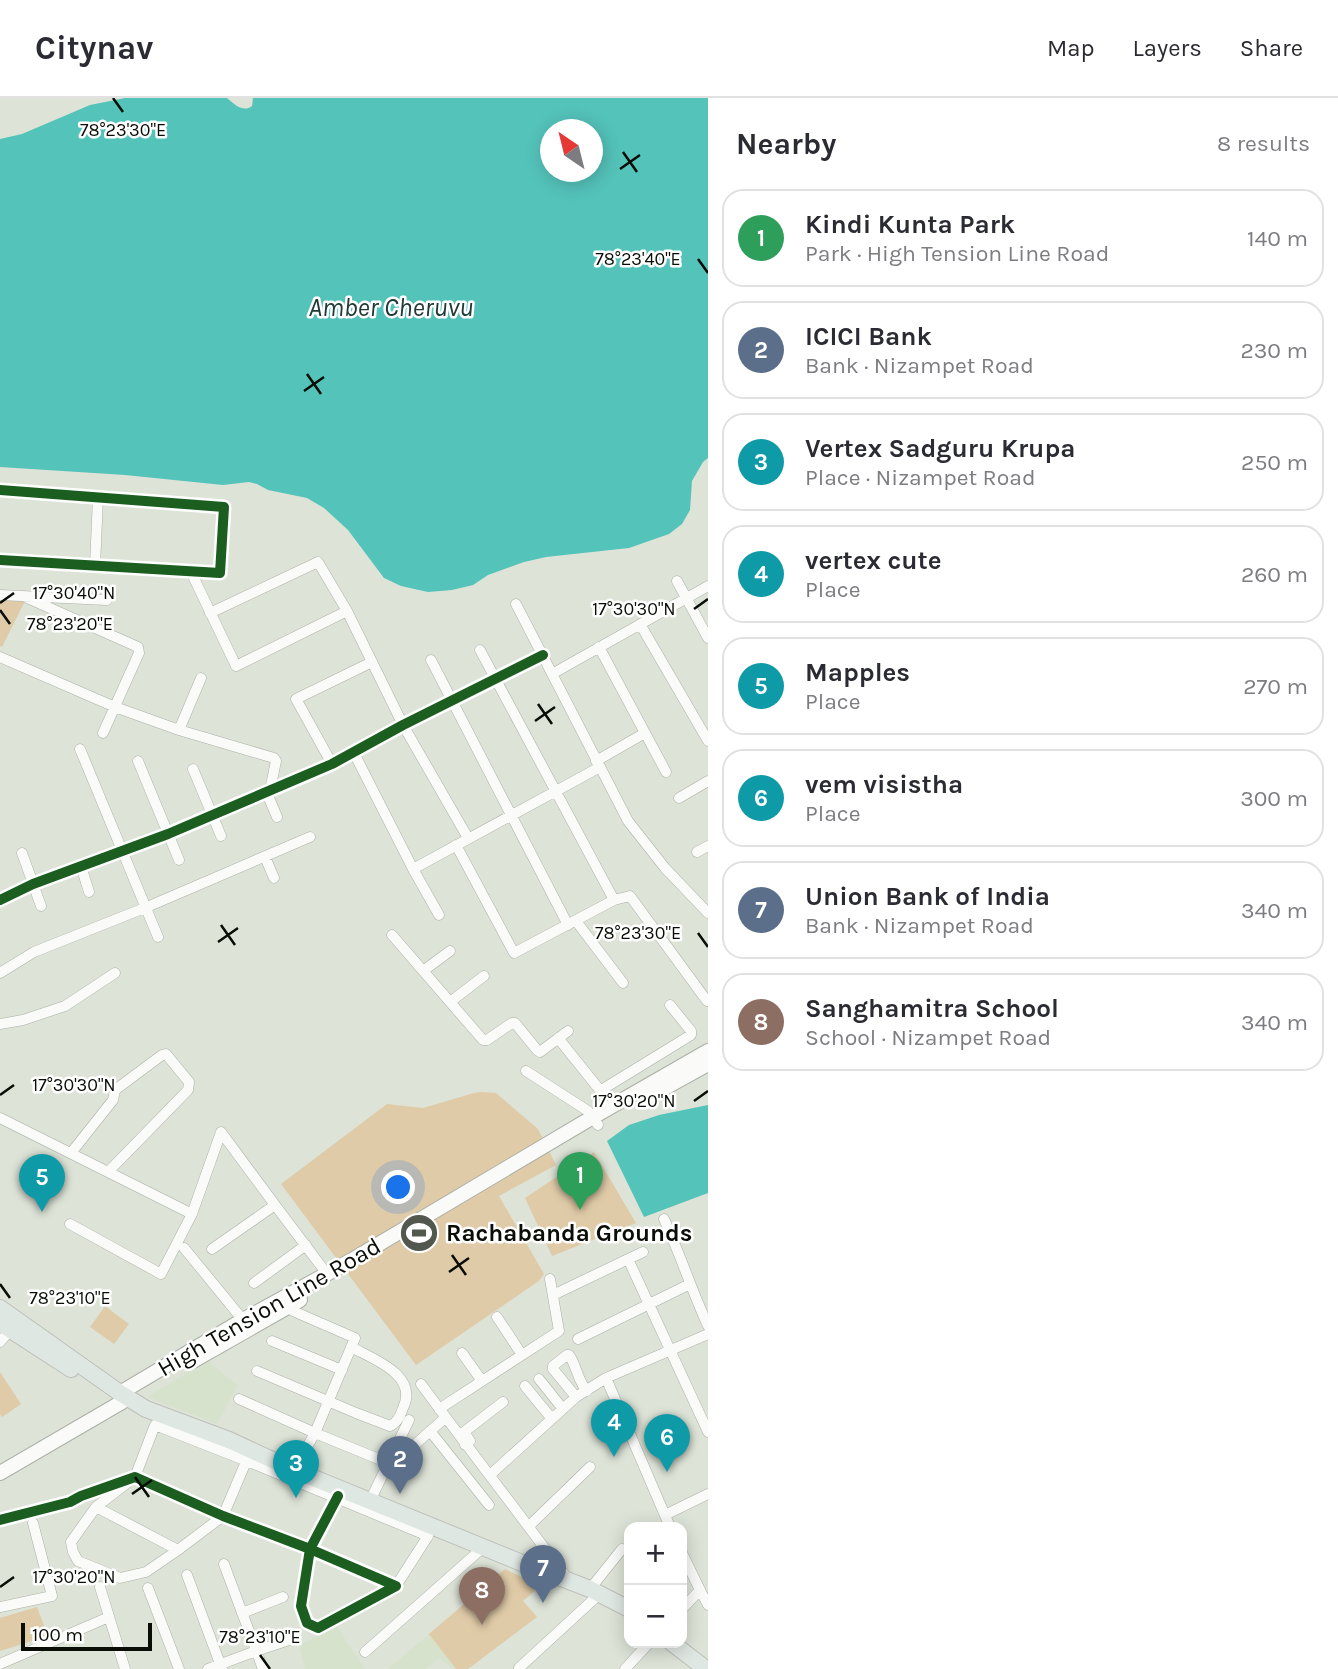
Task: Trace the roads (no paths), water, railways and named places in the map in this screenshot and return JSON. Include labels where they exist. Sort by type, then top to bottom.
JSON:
[{"type":"main road","name":"High Tension Line Road","points":[[0,1464],[211,1345],[357,1268],[708,1051]]},
{"type":"main road","name":"High Tension Line Road","points":[[211,1345],[243,1320],[596,1121],[708,1063]]},
{"type":"main road","points":[[0,1308],[117,1400],[229,1440],[337,1498],[624,1607]]},
{"type":"main road","points":[[3,1332],[134,1409],[247,1459],[370,1501],[568,1581],[624,1611]]},
{"type":"main road","points":[[0,1473],[117,1400]]},
{"type":"main road","points":[[687,1641],[708,1658]]},
{"type":"main road","points":[[679,1648],[706,1669]]},
{"type":"street","points":[[0,490],[224,507],[220,573],[0,560]]},
{"type":"street","points":[[95,566],[98,497]]},
{"type":"street","points":[[210,613],[318,562],[346,611],[403,725],[468,838]]},
{"type":"street","points":[[191,572],[236,666],[346,611]]},
{"type":"street","points":[[677,581],[708,638]]},
{"type":"street","points":[[552,674],[708,586]]},
{"type":"street","points":[[0,594],[107,600]]},
{"type":"street","points":[[25,597],[138,647],[139,653],[103,733]]},
{"type":"street","points":[[516,604],[628,821],[664,867],[708,913]]},
{"type":"street","points":[[640,624],[708,741]]},
{"type":"street","points":[[598,647],[666,772]]},
{"type":"street","points":[[480,650],[614,900]]},
{"type":"street","points":[[0,900],[33,884],[168,834],[332,764],[543,655]]},
{"type":"street","points":[[0,657],[115,707],[179,730],[274,758],[276,761],[268,791],[277,817]]},
{"type":"street","points":[[431,660],[511,814],[572,923],[623,983]]},
{"type":"street","points":[[332,764],[296,699],[372,662]]},
{"type":"street","points":[[179,730],[201,678]]},
{"type":"street","points":[[413,869],[556,792],[645,733]]},
{"type":"street","points":[[80,749],[158,937]]},
{"type":"street","points":[[354,753],[439,915]]},
{"type":"street","points":[[138,761],[179,860]]},
{"type":"street","points":[[193,769],[221,836]]},
{"type":"street","points":[[679,798],[708,781]]},
{"type":"street","points":[[0,973],[34,952],[310,837]]},
{"type":"street","points":[[456,845],[514,953],[614,900],[630,896],[707,1001]]},
{"type":"street","points":[[696,852],[708,846]]},
{"type":"street","points":[[22,853],[41,906]]},
{"type":"street","points":[[265,856],[274,878]]},
{"type":"street","points":[[80,866],[89,892]]},
{"type":"street","points":[[392,934],[483,1041],[513,1023],[539,1052],[568,1031]]},
{"type":"street","points":[[423,971],[450,951]]},
{"type":"street","points":[[0,1024],[23,1020],[65,1006],[115,974]]},
{"type":"street","points":[[450,1002],[484,975]]},
{"type":"street","points":[[558,1038],[600,1089],[603,1089],[691,1035],[691,1031],[670,1005]]},
{"type":"street","points":[[71,1153],[113,1100],[115,1090],[166,1054],[189,1082],[188,1090],[108,1172]]},
{"type":"street","points":[[650,1061],[662,1078]]},
{"type":"street","points":[[636,1070],[647,1087]]},
{"type":"street","points":[[526,1071],[588,1111],[596,1121]]},
{"type":"street","points":[[0,1118],[192,1214]]},
{"type":"street","points":[[70,1224],[160,1274],[192,1214],[221,1132],[327,1274]]},
{"type":"street","points":[[212,1249],[275,1205]]},
{"type":"street","points":[[664,1219],[708,1326]]},
{"type":"street","points":[[254,1283],[306,1245]]},
{"type":"street","points":[[184,1248],[243,1320]]},
{"type":"street","points":[[553,1295],[643,1252]]},
{"type":"street","points":[[628,1259],[708,1432]]},
{"type":"street","points":[[393,1464],[430,1431],[442,1413],[482,1381],[559,1331],[550,1279]]},
{"type":"street","points":[[578,1339],[690,1283]]},
{"type":"street","points":[[292,1473],[315,1433],[355,1338],[293,1311]]},
{"type":"street","points":[[497,1317],[523,1354]]},
{"type":"street","points":[[490,1475],[576,1397],[606,1378],[708,1334]]},
{"type":"street","points":[[272,1341],[342,1370]]},
{"type":"street","points":[[257,1371],[390,1426],[396,1423],[406,1403],[406,1389],[394,1370],[351,1347]]},
{"type":"street","points":[[462,1353],[482,1381]]},
{"type":"street","points":[[576,1397],[553,1366],[567,1355],[573,1361],[580,1383],[587,1391]]},
{"type":"street","points":[[539,1378],[563,1409]]},
{"type":"street","points":[[606,1378],[668,1522]]},
{"type":"street","points":[[421,1384],[568,1581]]},
{"type":"street","points":[[525,1386],[552,1419]]},
{"type":"street","points":[[239,1399],[381,1460]]},
{"type":"street","points":[[465,1445],[470,1441],[464,1433],[503,1402]]},
{"type":"street","points":[[370,1501],[409,1420]]},
{"type":"street","points":[[247,1459],[223,1516],[146,1572],[120,1578],[78,1561],[71,1542],[96,1507],[135,1476],[155,1425],[247,1459],[428,1536],[397,1586],[318,1628],[307,1623],[301,1606],[310,1549],[337,1498]]},
{"type":"street","points":[[430,1431],[489,1505]]},
{"type":"street","points":[[528,1526],[590,1467]]},
{"type":"street","points":[[0,1520],[70,1502],[135,1476],[223,1516],[397,1586]]},
{"type":"street","points":[[665,1515],[708,1494]]},
{"type":"street","points":[[96,1507],[178,1549]]},
{"type":"street","points":[[0,1607],[52,1596],[33,1523]]},
{"type":"street","points":[[519,1669],[592,1594],[622,1549]]},
{"type":"street","points":[[365,1652],[478,1552]]},
{"type":"street","points":[[687,1563],[708,1605]]},
{"type":"street","points":[[223,1564],[263,1669]]},
{"type":"street","points":[[187,1575],[221,1666]]},
{"type":"street","points":[[100,1587],[125,1669]]},
{"type":"street","points":[[148,1588],[179,1669]]},
{"type":"street","points":[[687,1604],[700,1590]]},
{"type":"street","points":[[242,1613],[283,1597]]},
{"type":"street","points":[[0,1664],[109,1617]]},
{"type":"street","points":[[208,1669],[295,1639]]},
{"type":"street","points":[[625,1669],[644,1648]]},
{"type":"water","name":"Amber Cheruvu","points":[[125,98],[227,98],[245,109],[252,106],[253,98],[708,98],[708,458],[692,481],[690,510],[682,524],[669,534],[629,548],[546,557],[488,575],[473,585],[428,592],[401,586],[384,578],[348,530],[324,508],[307,498],[268,490],[249,482],[223,485],[0,467],[0,139],[22,134],[90,105]]},
{"type":"water","points":[[708,1105],[708,1193],[644,1217],[607,1141],[629,1125],[659,1115]]},
{"type":"place","name":"Kindi Kunta Park","points":[[580,1210]]},
{"type":"place","name":"Mapples","points":[[42,1212]]},
{"type":"place","name":"Rachabanda Grounds","points":[[419,1233]]},
{"type":"place","name":"vertex cute","points":[[614,1457]]},
{"type":"place","name":"vem visistha","points":[[667,1472]]},
{"type":"place","name":"ICICI Bank","points":[[400,1494]]},
{"type":"place","name":"Vertex Sadguru Krupa","points":[[296,1498]]},
{"type":"place","name":"Union Bank of India","points":[[543,1603]]},
{"type":"place","name":"Sanghamitra School","points":[[482,1625]]}]
